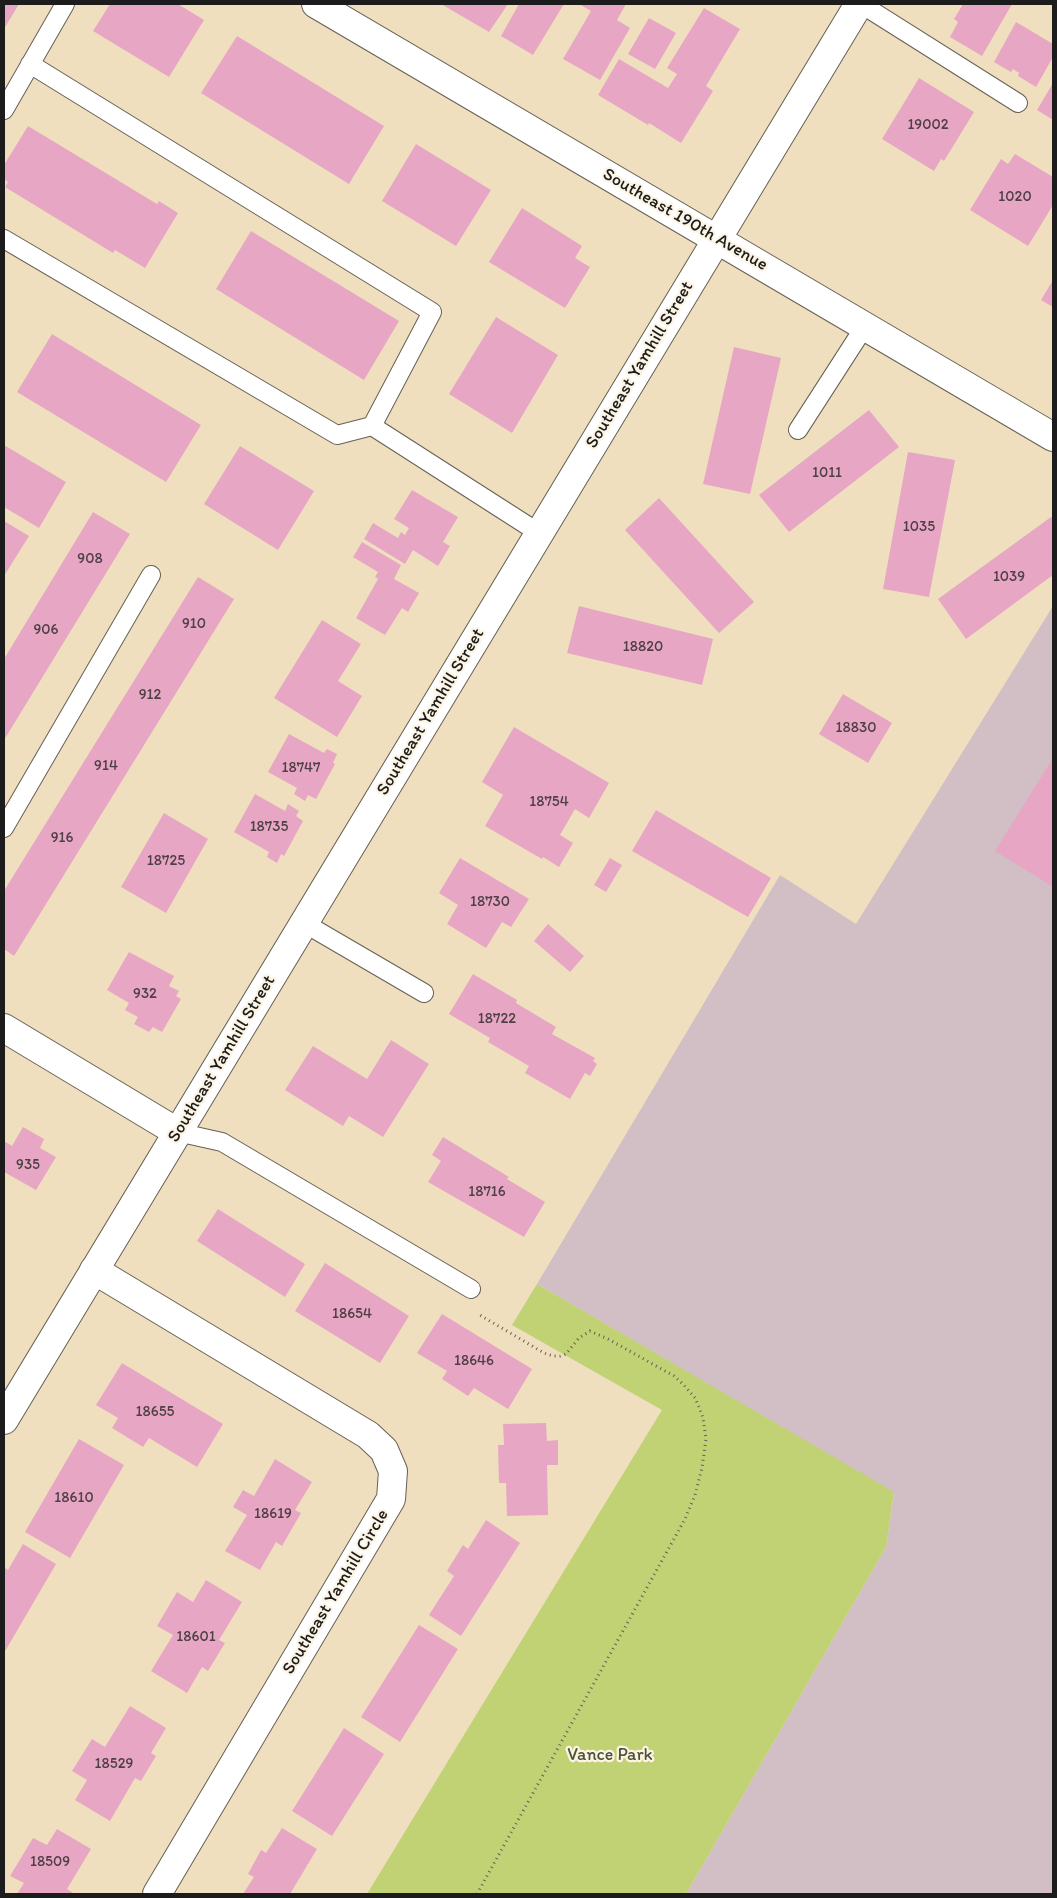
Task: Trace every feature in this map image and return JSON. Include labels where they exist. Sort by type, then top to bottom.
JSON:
[{"type":"street","name":"Southeast 190th Avenue","points":[[316,4],[1053,437]]},
{"type":"street","name":"Southeast Yamhill Street","points":[[4,1420],[860,4]]},
{"type":"street","points":[[4,1028],[177,1132]]},
{"type":"street","name":"Southeast Yamhill Circle","points":[[94,1270],[368,1435],[384,1450],[393,1471],[391,1500],[157,1894]]},
{"type":"lane","points":[[4,110],[65,4]]},
{"type":"lane","points":[[860,4],[1018,103]]},
{"type":"lane","points":[[30,64],[432,312],[372,426]]},
{"type":"lane","points":[[4,238],[336,435],[372,426],[539,533]]},
{"type":"lane","points":[[798,430],[865,326]]},
{"type":"lane","points":[[4,828],[151,574]]},
{"type":"lane","points":[[304,923],[424,992]]},
{"type":"lane","points":[[177,1132],[222,1142],[471,1289]]},
{"type":"path","points":[[471,1289],[468,1298],[474,1312],[544,1353],[553,1356],[566,1354],[579,1338],[590,1331],[674,1376],[695,1398],[703,1418],[706,1439],[702,1468],[695,1494],[685,1519],[477,1894]]},
{"type":"shaded area","points":[[1053,606],[1053,1894],[686,1894],[886,1547],[894,1493],[537,1284],[780,875],[856,924]]},
{"type":"green space","name":"Vance Park","points":[[537,1284],[894,1492],[886,1547],[686,1894],[367,1894],[662,1410],[512,1325]]},
{"type":"building","points":[[4,4],[19,4],[4,29]]},
{"type":"building","points":[[110,4],[178,4],[204,20],[169,77],[93,31]]},
{"type":"building","points":[[441,4],[508,4],[489,32]]},
{"type":"building","points":[[519,4],[564,4],[533,55],[501,36]]},
{"type":"building","points":[[579,4],[626,4],[617,20],[630,28],[600,80],[563,59],[591,11]]},
{"type":"building","points":[[963,4],[1012,4],[982,56],[950,37],[958,22],[954,19]]},
{"type":"building","points":[[704,8],[740,29],[706,86],[713,91],[681,143],[598,95],[619,59],[668,88],[677,74],[667,68]]},
{"type":"building","points":[[649,18],[676,33],[655,69],[628,54]]},
{"type":"building","points":[[1016,22],[1053,44],[1053,57],[1036,87],[1018,76],[1019,73],[1013,69],[1011,72],[994,62]]},
{"type":"building","points":[[237,36],[384,126],[349,184],[201,93]]},
{"type":"building","points":[[919,78],[974,112],[944,161],[941,159],[934,171],[882,139]]},
{"type":"building","points":[[1053,83],[1053,120],[1037,110]]},
{"type":"building","points":[[28,126],[157,204],[159,201],[178,213],[145,268],[115,250],[113,253],[5,187],[8,182],[4,179],[4,165]]},
{"type":"building","points":[[416,144],[491,190],[456,246],[382,201]]},
{"type":"building","points":[[1015,154],[1053,177],[1053,205],[1028,246],[970,210],[1001,159],[1008,164]]},
{"type":"building","points":[[522,208],[582,246],[575,258],[590,267],[565,308],[489,262]]},
{"type":"building","points":[[251,231],[399,321],[364,380],[216,289]]},
{"type":"building","points":[[1053,280],[1053,307],[1041,300]]},
{"type":"building","points":[[496,317],[558,355],[512,433],[449,394]]},
{"type":"building","points":[[52,334],[201,425],[166,482],[17,392]]},
{"type":"building","points":[[734,347],[781,358],[750,494],[703,484]]},
{"type":"building","points":[[869,410],[899,447],[789,532],[759,495]]},
{"type":"building","points":[[4,445],[66,482],[39,528],[4,507]]},
{"type":"building","points":[[240,446],[314,491],[278,550],[204,504]]},
{"type":"building","points":[[908,452],[955,460],[929,597],[883,589]]},
{"type":"building","points":[[412,490],[458,517],[443,542],[450,546],[438,566],[413,550],[405,564],[364,539],[373,523],[398,538],[401,532],[405,535],[409,528],[394,519]]},
{"type":"building","points":[[659,498],[754,602],[719,633],[625,530]]},
{"type":"building","points":[[93,512],[130,534],[4,740],[4,659]]},
{"type":"building","points":[[1051,517],[1053,519],[1053,575],[966,639],[938,599]]},
{"type":"building","points":[[4,521],[29,536],[4,576]]},
{"type":"building","points":[[362,542],[401,565],[394,579],[419,593],[408,612],[402,608],[385,635],[356,618],[378,579],[375,577],[378,572],[353,557]]},
{"type":"building","points":[[198,577],[234,599],[14,956],[4,949],[4,891]]},
{"type":"building","points":[[579,606],[713,639],[702,685],[567,653]]},
{"type":"building","points":[[322,620],[361,644],[338,681],[362,696],[337,737],[274,698]]},
{"type":"building","points":[[843,694],[892,723],[868,763],[819,734]]},
{"type":"building","points":[[514,727],[609,783],[589,818],[575,809],[560,835],[573,843],[559,867],[485,826],[503,795],[482,782]]},
{"type":"building","points":[[289,734],[324,753],[327,749],[337,754],[333,763],[335,764],[316,799],[308,795],[305,801],[294,794],[297,788],[268,772]]},
{"type":"building","points":[[1053,758],[1053,887],[995,851]]},
{"type":"building","points":[[255,794],[285,811],[288,804],[299,811],[296,816],[303,821],[284,856],[281,854],[277,863],[267,857],[269,852],[234,832]]},
{"type":"building","points":[[656,810],[771,878],[748,917],[632,851]]},
{"type":"building","points":[[164,813],[208,839],[166,913],[121,887]]},
{"type":"building","points":[[460,858],[529,899],[511,927],[502,922],[486,948],[447,924],[458,905],[439,893]]},
{"type":"building","points":[[610,858],[622,865],[606,892],[594,885]]},
{"type":"building","points":[[548,924],[584,956],[570,972],[534,941]]},
{"type":"building","points":[[129,952],[174,976],[169,986],[179,991],[176,996],[181,999],[162,1032],[153,1027],[149,1032],[134,1024],[138,1017],[125,1010],[129,1003],[107,990]]},
{"type":"building","points":[[473,974],[517,1000],[516,1003],[556,1027],[552,1034],[595,1058],[593,1061],[597,1064],[590,1076],[585,1073],[570,1099],[525,1073],[529,1066],[488,1042],[490,1038],[449,1014]]},
{"type":"building","points":[[391,1040],[429,1064],[383,1137],[349,1116],[343,1126],[285,1090],[313,1046],[367,1079]]},
{"type":"building","points":[[23,1127],[44,1139],[40,1148],[56,1157],[36,1190],[4,1172],[4,1141],[12,1146]]},
{"type":"building","points":[[443,1137],[509,1177],[507,1179],[545,1202],[524,1237],[428,1182],[441,1161],[432,1155]]},
{"type":"building","points":[[218,1209],[305,1264],[285,1297],[197,1241]]},
{"type":"building","points":[[325,1263],[409,1316],[380,1363],[295,1311]]},
{"type":"building","points":[[442,1314],[532,1369],[508,1409],[474,1388],[468,1396],[442,1379],[447,1371],[417,1353]]},
{"type":"building","points":[[122,1363],[223,1424],[197,1467],[149,1438],[143,1447],[112,1428],[118,1418],[96,1405]]},
{"type":"building","points":[[546,1423],[547,1441],[558,1440],[558,1465],[547,1465],[548,1515],[507,1516],[506,1483],[499,1483],[498,1445],[504,1445],[503,1424]]},
{"type":"building","points":[[79,1439],[124,1465],[70,1558],[25,1532]]},
{"type":"building","points":[[275,1459],[312,1482],[295,1510],[301,1513],[282,1546],[276,1542],[260,1570],[225,1551],[247,1515],[233,1507],[243,1490],[254,1496]]},
{"type":"building","points":[[486,1520],[520,1543],[461,1636],[429,1615],[454,1576],[447,1571],[463,1545],[468,1549]]},
{"type":"building","points":[[23,1544],[56,1564],[4,1653],[4,1567],[8,1570]]},
{"type":"building","points":[[206,1580],[242,1602],[219,1640],[225,1643],[208,1671],[202,1667],[187,1693],[151,1671],[173,1635],[157,1626],[177,1592],[193,1602]]},
{"type":"building","points":[[419,1625],[458,1649],[400,1742],[361,1717]]},
{"type":"building","points":[[130,1706],[166,1728],[151,1753],[156,1756],[141,1781],[135,1778],[110,1821],[75,1800],[87,1780],[72,1771],[92,1739],[105,1747]]},
{"type":"building","points":[[344,1728],[384,1754],[332,1836],[292,1811]]},
{"type":"building","points":[[282,1828],[317,1849],[290,1894],[243,1894],[254,1877],[248,1874],[261,1850],[266,1853]]},
{"type":"building","points":[[57,1829],[91,1849],[67,1889],[73,1893],[17,1894],[24,1883],[10,1876],[33,1838],[47,1845]]}]
